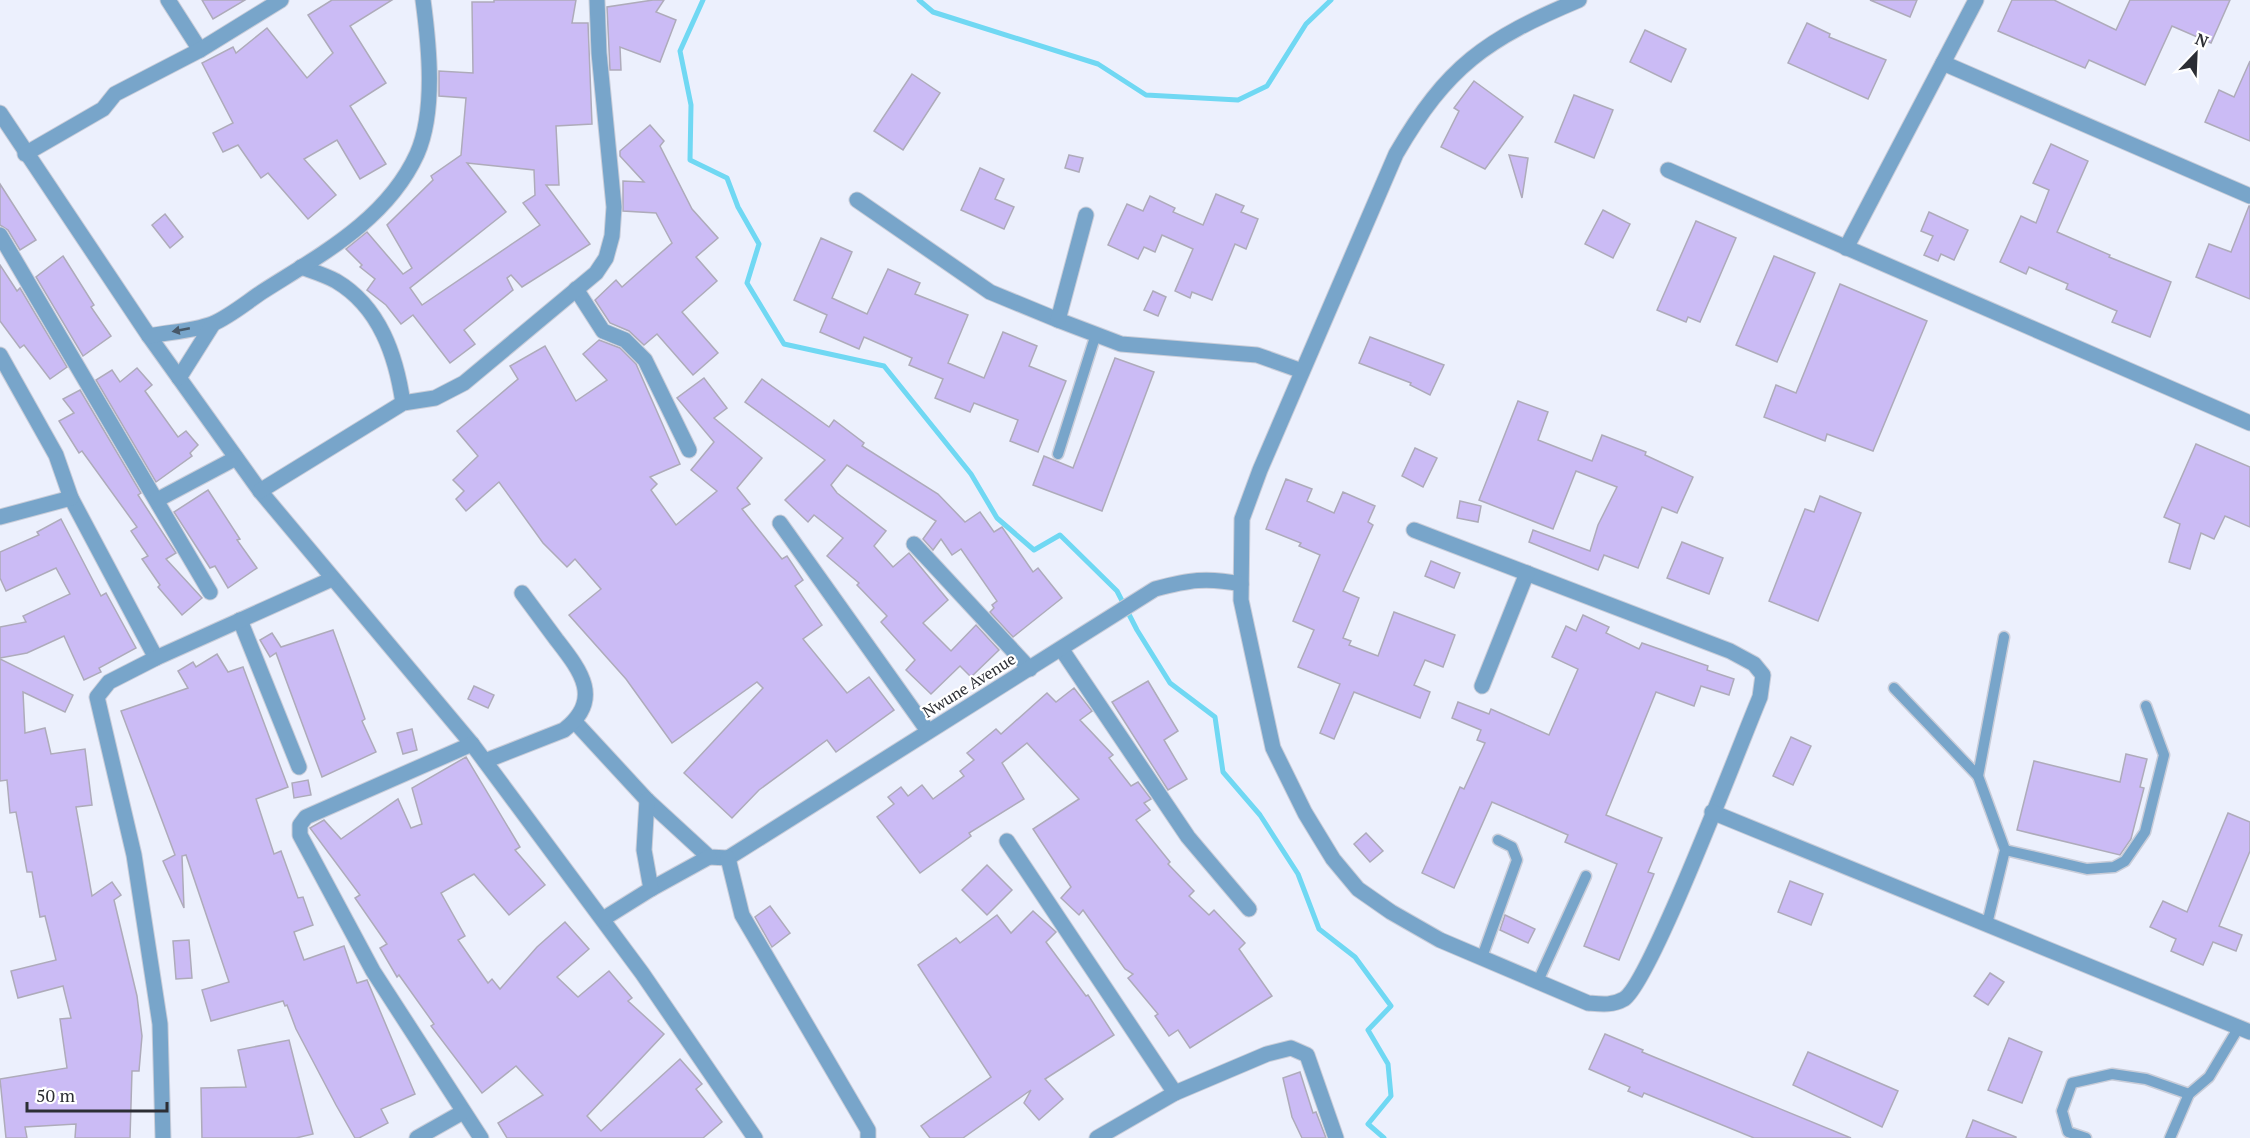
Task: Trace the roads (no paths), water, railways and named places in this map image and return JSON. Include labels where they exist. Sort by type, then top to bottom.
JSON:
[{"type":"street","points":[[168,0],[200,50]]},
{"type":"street","points":[[25,154],[104,109],[115,94],[200,50],[281,0]]},
{"type":"street","points":[[149,336],[213,324],[350,235],[380,207],[404,178],[417,152],[424,130],[429,78],[423,0]]},
{"type":"street","points":[[260,491],[403,403],[435,398],[464,383],[596,273],[606,258],[614,207],[599,53],[597,0]]},
{"type":"street","points":[[1414,530],[1730,651],[1754,664],[1763,675],[1760,697],[1657,945],[1633,991],[1623,1000],[1608,1005],[1588,1002],[1440,940],[1391,912],[1358,889],[1333,859],[1305,813],[1273,748],[1241,600],[1242,519],[1260,470],[1396,154],[1418,117],[1449,76],[1486,45],[1543,15],[1579,0]]},
{"type":"street","points":[[1846,248],[1976,0]]},
{"type":"street","points":[[1943,63],[2250,196]]},
{"type":"street","points":[[0,113],[6,138],[25,154],[149,336],[260,491],[485,761],[603,919],[754,1138]]},
{"type":"street","points":[[1668,170],[2250,423]]},
{"type":"street","points":[[857,200],[990,292],[1058,321],[1121,344],[1257,355],[1302,371]]},
{"type":"street","points":[[1058,321],[1086,215]]},
{"type":"street","points":[[0,235],[210,592]]},
{"type":"street","points":[[301,267],[336,281],[355,296],[383,331],[392,350],[403,403]]},
{"type":"street","points":[[576,289],[603,331],[624,340],[645,360],[689,450]]},
{"type":"street","points":[[179,378],[213,324]]},
{"type":"street","points":[[0,355],[56,455],[72,498],[156,658]]},
{"type":"street","points":[[157,500],[236,458]]},
{"type":"street","points":[[0,517],[72,498]]},
{"type":"street","points":[[780,523],[928,731]]},
{"type":"street","points":[[914,544],[1030,669]]},
{"type":"street","points":[[1482,686],[1527,573]]},
{"type":"street","points":[[163,1138],[159,1013],[134,855],[97,697],[101,688],[109,682],[156,658],[332,579]]},
{"type":"street","name":"Nwune Avenue","points":[[728,858],[928,731],[1062,650],[1155,589],[1194,579],[1216,579],[1241,584]]},
{"type":"street","points":[[485,761],[564,730],[575,722],[583,708],[587,689],[582,672],[522,594]]},
{"type":"street","points":[[240,620],[299,767]]},
{"type":"street","points":[[1062,650],[1188,837],[1249,909]]},
{"type":"street","points":[[575,722],[647,800],[709,857]]},
{"type":"street","points":[[472,744],[306,816],[300,825],[300,835],[373,971],[481,1138]]},
{"type":"street","points":[[647,800],[644,850],[651,888]]},
{"type":"street","points":[[1712,812],[2244,1030]]},
{"type":"street","points":[[1007,841],[1175,1093]]},
{"type":"street","points":[[603,919],[651,888],[709,857],[728,858],[742,915],[867,1130],[868,1138]]},
{"type":"street","points":[[1097,1138],[1175,1093],[1267,1054],[1291,1048],[1307,1055],[1336,1138]]},
{"type":"street","points":[[417,1138],[463,1112]]},
{"type":"lane","points":[[1058,454],[1096,334]]},
{"type":"lane","points":[[1978,776],[2004,637]]},
{"type":"lane","points":[[1893,688],[1978,776],[2005,850],[1987,924]]},
{"type":"lane","points":[[2005,850],[2088,869],[2114,867],[2125,861],[2145,832],[2164,755],[2145,706]]},
{"type":"lane","points":[[1482,957],[1517,860],[1512,848],[1498,840]]},
{"type":"lane","points":[[1538,981],[1586,876]]},
{"type":"lane","points":[[2170,1138],[2189,1094],[2210,1077],[2244,1030]]},
{"type":"lane","points":[[2086,1138],[2068,1132],[2062,1111],[2072,1083],[2112,1074],[2146,1078],[2189,1094]]},
{"type":"waterway","points":[[703,0],[680,51],[691,105],[690,160],[727,178],[738,207],[759,244],[747,283],[784,344],[884,366],[971,474],[997,518],[1034,550],[1060,535],[1117,591],[1137,630],[1170,683],[1215,717],[1223,772],[1260,815],[1298,874],[1319,929],[1355,957],[1391,1006],[1368,1030],[1388,1064],[1391,1096],[1368,1124],[1384,1138]]},
{"type":"waterway","points":[[919,0],[933,12],[1098,64],[1146,95],[1238,100],[1267,86],[1306,24],[1331,0]]}]
